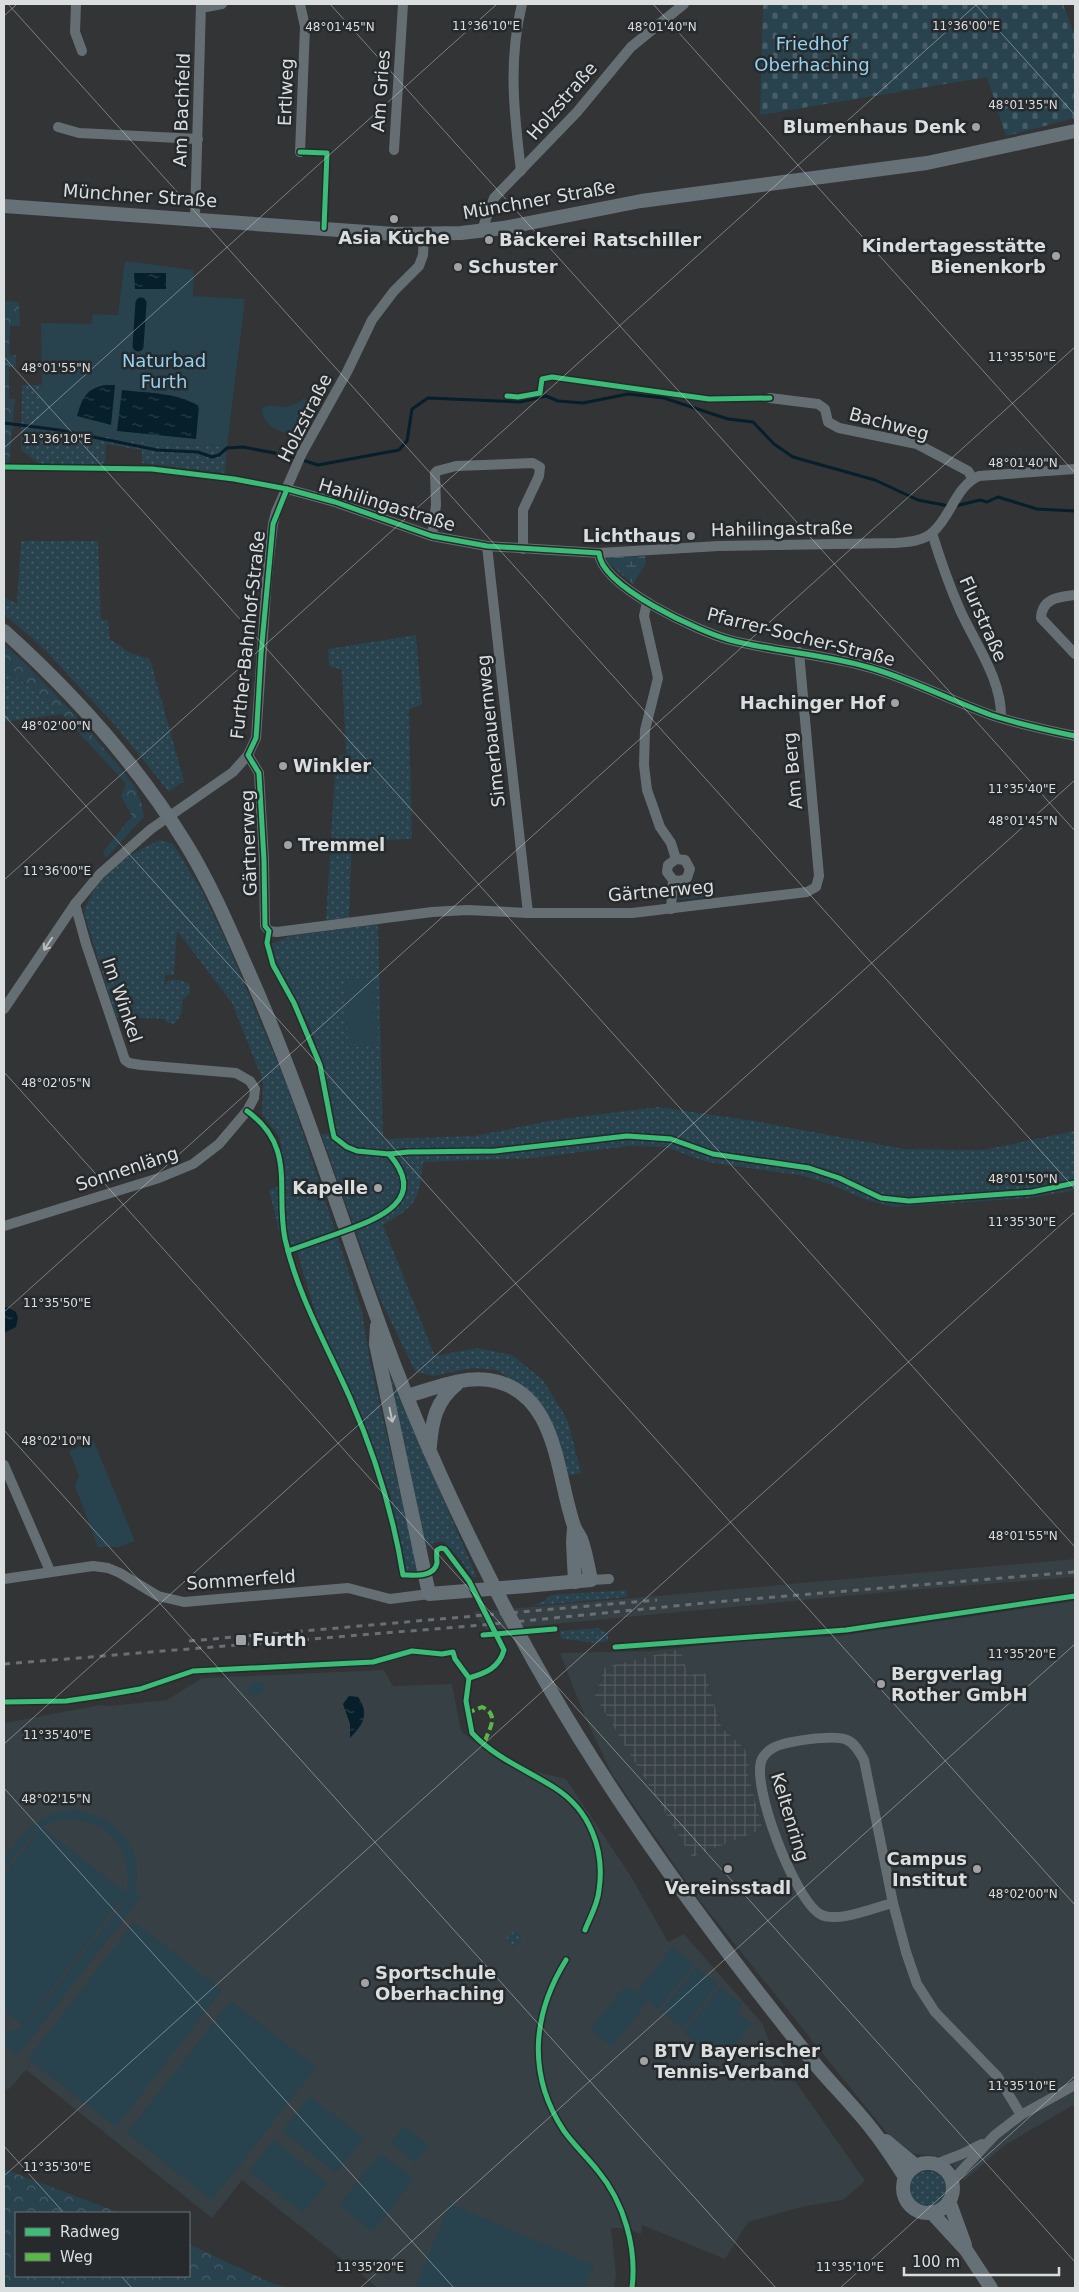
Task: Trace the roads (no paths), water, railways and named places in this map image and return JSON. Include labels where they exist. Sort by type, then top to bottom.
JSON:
[{"type":"main road","name":"Münchner Straße","points":[[4,206],[424,235],[481,232],[641,201],[927,163],[1075,132]]},
{"type":"main road","points":[[4,632],[44,668],[100,727],[146,783],[212,888],[258,992],[294,1082],[378,1321],[407,1396],[502,1602],[562,1710],[607,1783],[654,1853],[737,1965],[813,2061],[874,2131],[905,2177]]},
{"type":"main road","points":[[378,1321],[376,1344],[429,1594],[591,1580],[581,1539],[574,1527]]},
{"type":"main road","points":[[407,1396],[462,1380],[490,1380],[511,1388],[537,1409],[546,1424],[552,1443],[564,1482],[574,1527],[575,1582]]},
{"type":"main road","points":[[430,1449],[433,1416],[439,1402],[448,1391],[462,1380]]},
{"type":"main road","points":[[874,2131],[916,2166]]},
{"type":"main road","points":[[926,2163],[936,2164],[946,2171],[952,2181],[953,2188],[949,2201],[942,2209],[932,2212],[918,2211],[908,2202],[903,2190],[905,2177],[916,2166],[926,2163]]},
{"type":"main road","points":[[949,2201],[966,2250]]},
{"type":"main road","points":[[932,2212],[966,2250],[992,2288]]},
{"type":"street","points":[[76,4],[75,32],[82,51]]},
{"type":"street","points":[[201,6],[222,4]]},
{"type":"street","name":"Ertlweg","points":[[300,4],[304,27],[300,152]]},
{"type":"street","name":"Am Gries","points":[[394,150],[403,4]]},
{"type":"street","points":[[521,171],[512,72],[516,27],[522,4]]},
{"type":"street","name":"Holzstraße","points":[[481,232],[494,198],[577,112],[630,48],[684,4]]},
{"type":"street","name":"Am Bachfeld","points":[[195,218],[201,6]]},
{"type":"street","points":[[58,127],[79,133],[198,139]]},
{"type":"street","name":"Holzstraße","points":[[287,489],[299,459],[347,372],[372,320],[394,291],[419,266],[423,255],[424,235]]},
{"type":"street","name":"Bachweg","points":[[770,398],[818,404],[825,409],[828,422],[839,428],[917,444],[968,471],[973,479]]},
{"type":"street","points":[[432,536],[436,505],[435,473],[437,471],[456,466],[533,463],[540,467],[539,476],[524,502],[523,549]]},
{"type":"street","points":[[932,533],[966,484],[973,479],[990,474],[1075,469]]},
{"type":"street","name":"Hahilingastraße","points":[[287,489],[335,502],[432,536],[487,546],[523,549],[599,553],[719,546],[896,543],[915,541],[932,533]]},
{"type":"street","name":"Further-Bahnhof-Straße","points":[[4,1008],[76,904],[116,858],[168,817],[233,772],[248,755],[256,738],[262,634],[273,524],[287,489]]},
{"type":"street","name":"Flurstraße","points":[[932,533],[944,571],[960,610],[996,687],[1001,705],[1001,717]]},
{"type":"street","name":"Simerbauernweg","points":[[487,546],[528,913]]},
{"type":"street","name":"Pfarrer-Socher-Straße","points":[[599,553],[599,559],[624,588],[695,627],[724,638],[871,668],[1001,717],[1075,736]]},
{"type":"street","points":[[1075,595],[1055,598],[1046,603],[1041,618],[1075,654]]},
{"type":"street","points":[[647,602],[644,616],[658,678],[645,730],[644,765],[647,790],[660,827],[671,843],[676,859]]},
{"type":"street","name":"Am Berg","points":[[800,652],[819,876],[816,887]]},
{"type":"street","name":"Gärtnerweg","points":[[248,755],[259,773],[264,860],[265,926],[270,931],[278,932],[432,912],[467,910],[528,913],[632,913],[808,892],[816,887]]},
{"type":"street","points":[[671,909],[673,880],[667,872],[668,865],[676,859],[681,859],[688,864],[689,874],[684,880],[673,880]]},
{"type":"street","name":"Im Winkel","points":[[76,904],[86,944],[125,1060],[141,1065],[236,1073],[250,1081],[254,1088]]},
{"type":"street","name":"Sonnenläng","points":[[4,1226],[159,1178],[193,1164],[219,1144],[248,1111],[254,1098],[254,1088]]},
{"type":"street","points":[[4,1465],[50,1571]]},
{"type":"street","name":"Sommerfeld","points":[[4,1579],[93,1566],[108,1568],[158,1596],[184,1602],[348,1588],[390,1599],[429,1594]]},
{"type":"street","points":[[591,1580],[609,1579]]},
{"type":"street","name":"Keltenring","points":[[893,1903],[840,1917],[820,1915],[808,1904],[794,1881],[777,1841],[763,1794],[758,1770],[763,1757],[772,1748],[789,1743],[835,1738],[848,1740],[857,1748],[864,1760],[893,1903],[906,1952],[923,1996],[950,2028],[995,2074],[1021,2115]]},
{"type":"street","points":[[936,2164],[962,2154],[989,2139],[1021,2115],[1075,2085]]},
{"type":"street","points":[[952,2181],[989,2139]]},
{"type":"water","points":[[134,273],[166,273],[166,289],[135,289]]},
{"type":"water","points":[[105,385],[115,385],[111,425],[77,416],[86,395],[93,389]]},
{"type":"water","points":[[122,390],[181,398],[199,406],[196,439],[117,431]]},
{"type":"water","points":[[7,1307],[16,1312],[18,1318],[16,1327],[4,1333],[4,1308]]},
{"type":"water","points":[[349,1696],[358,1697],[364,1709],[361,1724],[350,1738],[350,1724],[343,1704]]},
{"type":"waterway","points":[[138,346],[141,303]]},
{"type":"waterway","points":[[4,423],[59,430],[157,450],[198,452],[212,457],[219,455],[227,448],[243,447],[290,456],[318,465],[399,450],[407,441],[412,409],[428,398],[520,402],[546,396],[558,401],[583,403],[628,394],[664,398],[728,419],[753,422],[774,444],[793,457],[875,480],[918,500],[949,506]]},
{"type":"waterway","points":[[955,506],[980,500],[987,502],[998,497],[1037,509],[1075,511]]},
{"type":"railway","points":[[4,1664],[483,1625],[715,1602],[1075,1572]]},
{"type":"railway","points":[[189,1641],[657,1600]]},
{"type":"place","name":"Blumenhaus Denk","points":[[976,127]]},
{"type":"place","name":"Asia Küche","points":[[394,219]]},
{"type":"place","name":"Bäckerei Ratschiller","points":[[489,240]]},
{"type":"place","name":"Kindertagesstätte Bienenkorb","points":[[1056,256]]},
{"type":"place","name":"Schuster","points":[[458,267]]},
{"type":"place","name":"Lichthaus","points":[[691,536]]},
{"type":"place","name":"Hachinger Hof","points":[[895,703]]},
{"type":"place","name":"Winkler","points":[[283,766]]},
{"type":"place","name":"Tremmel","points":[[288,845]]},
{"type":"place","name":"Kapelle","points":[[378,1188]]},
{"type":"place","name":"Furth","points":[[241,1640]]},
{"type":"place","name":"Bergverlag Rother GmbH","points":[[881,1684]]},
{"type":"place","name":"Vereinsstadl","points":[[728,1869]]},
{"type":"place","name":"Campus Institut","points":[[977,1869]]},
{"type":"place","name":"Sportschule Oberhaching","points":[[365,1983]]},
{"type":"place","name":"BTV Bayerischer Tennis-Verband","points":[[644,2061]]},
{"type":"park label","name":"Friedhof Oberhaching","points":[[812,54]]},
{"type":"park label","name":"Naturbad Furth","points":[[164,371]]}]
